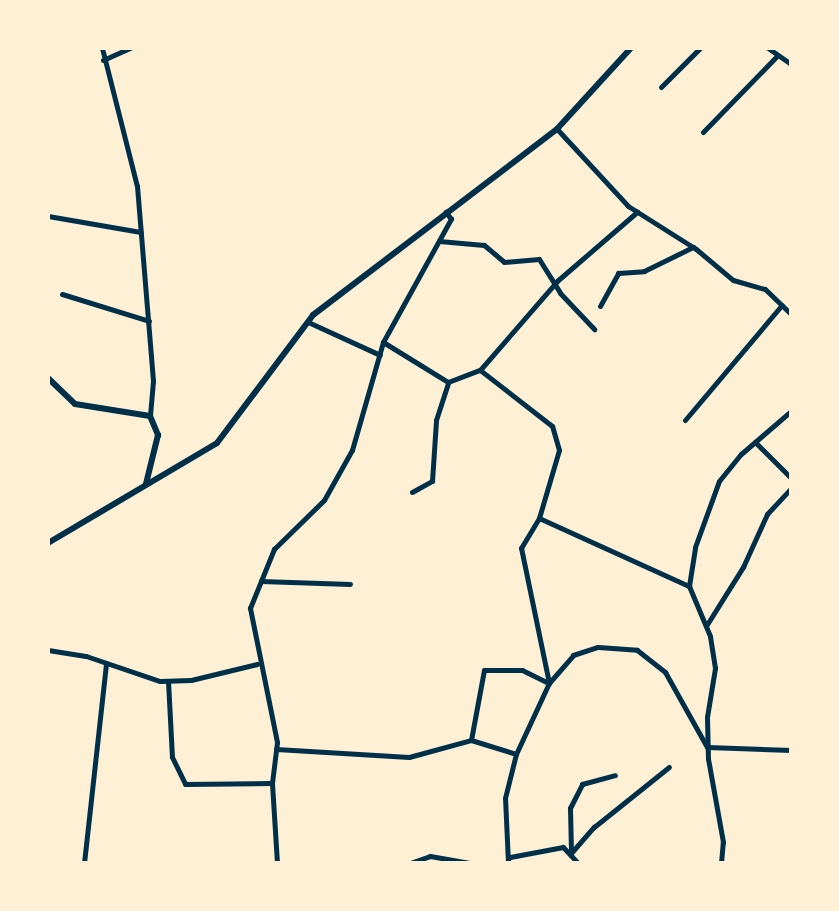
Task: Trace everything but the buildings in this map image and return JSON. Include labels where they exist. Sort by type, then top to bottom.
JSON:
[{"type":"street","points":[[102,48],[137,186],[149,321],[150,416],[158,435],[146,484]]},
{"type":"street","points":[[103,60],[130,48]]},
{"type":"street","points":[[48,543],[217,443],[308,322],[557,129],[631,48]]},
{"type":"street","points":[[661,87],[700,48]]},
{"type":"street","points":[[768,48],[791,64]]},
{"type":"street","points":[[703,132],[777,56]]},
{"type":"street","points":[[557,129],[637,212],[694,247],[733,280],[765,289],[791,314]]},
{"type":"street","points":[[277,863],[272,783],[276,749],[257,664],[250,608],[274,549],[324,500],[352,450],[383,342],[451,219],[446,212]]},
{"type":"street","points":[[448,382],[480,370],[557,281],[637,212]]},
{"type":"street","points":[[48,216],[141,232]]},
{"type":"street","points":[[439,241],[484,245],[504,262],[539,259],[557,281],[560,293],[594,329]]},
{"type":"street","points":[[600,306],[618,273],[644,271],[694,247]]},
{"type":"street","points":[[62,294],[149,321]]},
{"type":"street","points":[[685,420],[782,305]]},
{"type":"street","points":[[308,322],[380,355]]},
{"type":"street","points":[[383,342],[448,382]]},
{"type":"street","points":[[480,370],[558,436],[559,450],[539,518],[521,548],[549,683]]},
{"type":"street","points":[[48,378],[75,404],[150,416]]},
{"type":"street","points":[[412,492],[432,481],[436,420],[448,382]]},
{"type":"street","points":[[721,863],[723,842],[707,747],[715,668],[705,627],[689,586],[695,547],[719,481],[754,442],[791,411]]},
{"type":"street","points":[[754,442],[791,478]]},
{"type":"street","points":[[705,627],[743,567],[767,514],[791,488]]},
{"type":"street","points":[[539,518],[689,586]]},
{"type":"street","points":[[261,581],[350,584]]},
{"type":"street","points":[[578,863],[563,847],[509,860],[505,798],[516,754],[549,683],[573,655],[598,647],[637,650],[665,672],[707,747]]},
{"type":"street","points":[[48,650],[168,681],[257,664]]},
{"type":"street","points":[[84,863],[106,663]]},
{"type":"street","points":[[471,740],[484,670],[522,670],[549,683]]},
{"type":"street","points":[[168,681],[172,757],[185,784],[272,783]]},
{"type":"street","points":[[276,749],[409,757],[471,740],[516,754]]},
{"type":"street","points":[[707,747],[791,750]]},
{"type":"street","points":[[571,853],[594,827],[669,767]]},
{"type":"street","points":[[571,853],[570,808],[582,784],[615,775]]},
{"type":"street","points":[[410,863],[430,856],[468,863]]}]
